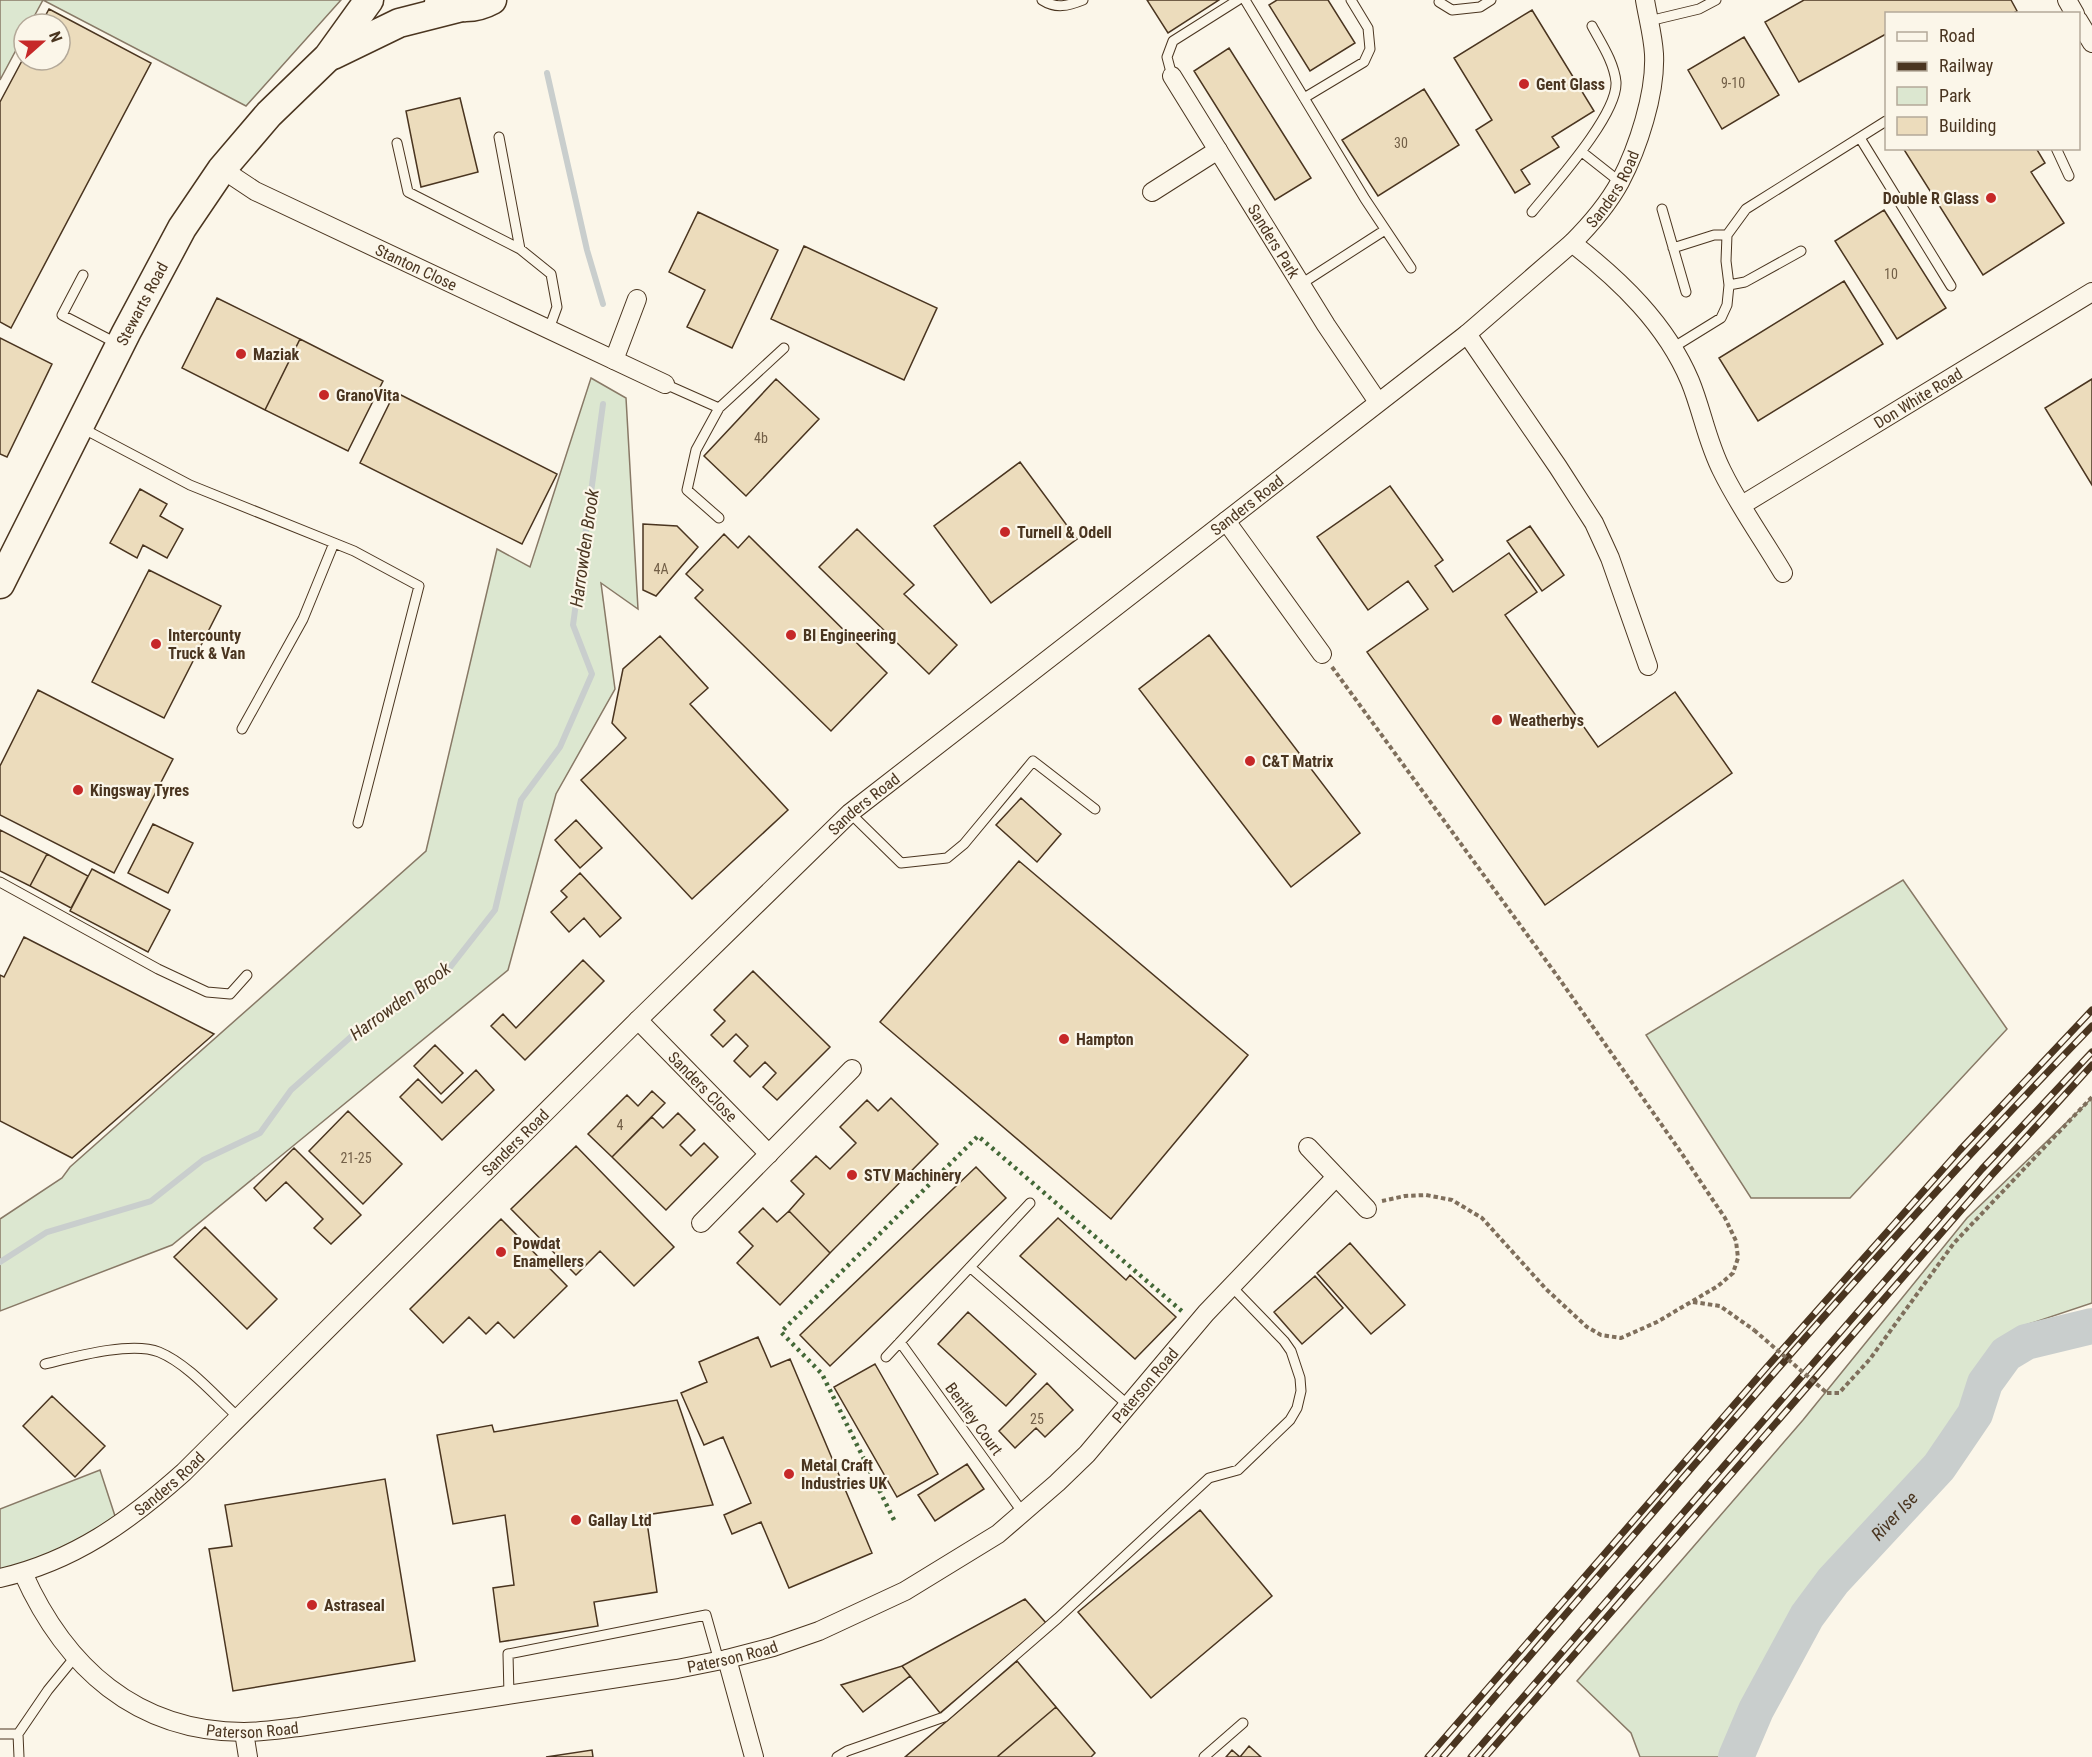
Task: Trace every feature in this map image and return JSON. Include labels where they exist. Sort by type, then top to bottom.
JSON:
[{"type":"main road","name":"Stewarts Road","points":[[0,584],[120,345],[182,228],[222,169],[270,114],[328,57],[369,0]]},
{"type":"main road","points":[[430,0],[458,8]]},
{"type":"main road","name":"Stewarts Road","points":[[328,57],[399,23],[458,8],[482,5],[492,0]]},
{"type":"street","name":"Sanders Road","points":[[0,1578],[23,1573],[71,1554],[106,1534],[145,1507],[184,1472],[638,1020],[850,813],[1467,334],[1572,243],[1588,227],[1620,182],[1642,124],[1650,90],[1654,56],[1645,0]]},
{"type":"street","points":[[2080,22],[2092,43]]},
{"type":"street","name":"Sanders Park","points":[[1172,76],[1301,284],[1378,402]]},
{"type":"street","points":[[1152,192],[1218,150]]},
{"type":"street","name":"Stanton Close","points":[[222,169],[255,191],[664,384]]},
{"type":"street","points":[[1572,243],[1629,292],[1674,347],[1690,380],[1722,471],[1784,573]]},
{"type":"street","name":"Don White Road","points":[[1742,505],[2092,292]]},
{"type":"street","points":[[614,360],[637,299]]},
{"type":"street","points":[[1467,334],[1594,523],[1610,558],[1648,666]]},
{"type":"street","points":[[1226,521],[1322,654]]},
{"type":"street","name":"Sanders Close","points":[[638,1020],[769,1154]]},
{"type":"street","points":[[701,1223],[852,1069]]},
{"type":"street","points":[[1308,1147],[1367,1209]]},
{"type":"street","name":"Paterson Road","points":[[23,1573],[37,1603],[61,1641],[101,1681],[131,1703],[168,1721],[205,1729],[244,1732],[311,1725],[723,1660],[773,1647],[819,1631],[905,1591],[998,1534],[1023,1514],[1087,1454],[1206,1313],[1336,1177]]},
{"type":"street","points":[[723,1660],[754,1757]]},
{"type":"street","points":[[244,1732],[248,1757]]},
{"type":"lane","points":[[1042,0],[1053,6],[1065,7],[1083,0]]},
{"type":"lane","points":[[1172,76],[1167,57],[1173,41],[1238,0]]},
{"type":"lane","points":[[1245,0],[1385,231],[1411,268]]},
{"type":"lane","points":[[1304,98],[1364,62],[1370,49],[1368,28],[1351,0]]},
{"type":"lane","points":[[1439,2],[1452,10],[1480,7],[1491,0]]},
{"type":"lane","points":[[1649,21],[1700,9],[1716,0]]},
{"type":"lane","points":[[1532,212],[1582,152],[1613,99],[1616,82],[1611,63],[1592,26]]},
{"type":"lane","points":[[1674,347],[1721,318],[1727,305],[1729,285],[1726,261],[1727,235],[1746,209],[1885,122]]},
{"type":"lane","points":[[499,137],[520,249]]},
{"type":"lane","points":[[1860,138],[1951,286]]},
{"type":"lane","points":[[397,143],[408,192],[520,249],[551,274],[556,307],[549,329]]},
{"type":"lane","points":[[2057,150],[2069,176]]},
{"type":"lane","points":[[1582,152],[1620,182]]},
{"type":"lane","points":[[1662,209],[1686,292]]},
{"type":"lane","points":[[1301,284],[1385,231]]},
{"type":"lane","points":[[1673,248],[1714,235],[1727,235]]},
{"type":"lane","points":[[1729,285],[1745,282],[1802,251]]},
{"type":"lane","points":[[83,275],[62,315],[120,345]]},
{"type":"lane","points":[[719,518],[687,490],[696,450],[718,408],[784,348]]},
{"type":"lane","points":[[664,384],[718,408]]},
{"type":"lane","points":[[80,427],[190,485],[354,551],[419,586],[358,823]]},
{"type":"lane","points":[[242,729],[303,619],[334,543]]},
{"type":"lane","points":[[850,813],[901,862],[947,858],[963,844],[1033,761],[1095,809]]},
{"type":"lane","points":[[0,882],[158,969],[207,992],[230,994],[247,975]]},
{"type":"lane","points":[[886,1357],[1030,1203]]},
{"type":"lane","points":[[970,1267],[1128,1405]]},
{"type":"lane","points":[[837,1757],[847,1751],[944,1717],[1058,1618],[1209,1478],[1238,1470],[1290,1420],[1297,1408],[1301,1391],[1291,1351],[1232,1286]]},
{"type":"lane","name":"Bentley Court","points":[[900,1342],[1023,1514]]},
{"type":"lane","points":[[45,1364],[79,1355],[128,1348],[158,1351],[182,1365],[238,1417]]},
{"type":"lane","points":[[508,1695],[508,1654],[706,1615],[723,1660]]},
{"type":"lane","points":[[19,1757],[18,1734],[48,1690],[75,1657]]},
{"type":"lane","points":[[1204,1757],[1243,1723]]},
{"type":"lane","points":[[0,1734],[18,1734]]},
{"type":"path","points":[[1322,654],[1558,977],[1725,1218],[1736,1241],[1738,1258],[1733,1273],[1692,1302],[1657,1322],[1621,1338],[1601,1335],[1587,1327],[1546,1289],[1482,1218],[1452,1200],[1405,1196],[1386,1200],[1367,1209]]},
{"type":"path","points":[[1692,1302],[1720,1306],[1754,1330],[1827,1393],[1839,1393],[1870,1359],[1954,1243],[2092,1097]]},
{"type":"green space","points":[[0,0],[43,0],[36,12],[12,12],[12,58],[0,80]]},
{"type":"green space","points":[[43,0],[341,0],[246,106],[72,15],[72,12],[66,12]]},
{"type":"green space","points":[[591,378],[626,398],[638,609],[601,583],[615,689],[556,794],[508,970],[172,1245],[0,1311],[0,1219],[62,1178],[70,1167],[426,851],[497,549],[530,567]]},
{"type":"green space","points":[[1903,880],[2007,1029],[1850,1198],[1751,1198],[1646,1035]]},
{"type":"green space","points":[[2092,1098],[2092,1303],[2023,1326],[2034,1348],[2006,1354],[1985,1383],[1975,1414],[1939,1467],[1833,1581],[1807,1616],[1756,1710],[1736,1757],[1640,1757],[1631,1733],[1577,1681],[1803,1420],[1967,1218]]},
{"type":"green space","points":[[100,1470],[115,1516],[106,1535],[0,1576],[0,1509]]},
{"type":"building","points":[[1147,0],[1219,0],[1168,33]]},
{"type":"building","points":[[1277,0],[1328,0],[1355,43],[1310,71],[1269,5]]},
{"type":"building","points":[[1804,0],[2011,0],[2017,11],[1885,12],[1885,35],[1799,82],[1765,22]]},
{"type":"building","name":"Gent Glass","points":[[1532,10],[1594,111],[1552,137],[1559,147],[1521,170],[1530,184],[1515,193],[1476,130],[1492,120],[1454,58]]},
{"type":"building","points":[[72,21],[151,63],[11,328],[0,322],[0,102],[16,72],[72,72]]},
{"type":"building","points":[[1744,37],[1779,95],[1722,129],[1688,70]]},
{"type":"building","points":[[1229,48],[1311,178],[1275,200],[1194,71]]},
{"type":"building","points":[[1424,89],[1459,145],[1378,196],[1342,140]]},
{"type":"building","points":[[460,98],[478,172],[421,187],[406,111]]},
{"type":"building","name":"Double R Glass","points":[[1904,150],[2037,150],[2045,163],[2031,172],[2064,223],[1983,275]]},
{"type":"building","points":[[1884,210],[1946,308],[1897,339],[1835,241]]},
{"type":"building","points":[[698,212],[778,250],[732,348],[687,327],[705,290],[669,272]]},
{"type":"building","points":[[804,246],[937,308],[904,380],[771,319]]},
{"type":"building","points":[[1844,281],[1883,344],[1758,421],[1719,358]]},
{"type":"building","name":"Maziak","points":[[217,298],[300,339],[265,410],[182,368]]},
{"type":"building","points":[[0,338],[52,364],[7,457],[0,454]]},
{"type":"building","name":"GranoVita","points":[[300,339],[383,381],[348,451],[265,410]]},
{"type":"building","points":[[776,379],[819,419],[746,496],[704,456]]},
{"type":"building","points":[[2092,379],[2092,485],[2045,408]]},
{"type":"building","points":[[395,392],[557,474],[522,544],[360,463]]},
{"type":"building","name":"Turnell & Odell","points":[[1020,462],[1077,539],[991,603],[934,526]]},
{"type":"building","name":"Weatherbys","points":[[1390,486],[1443,560],[1435,566],[1453,592],[1509,553],[1537,592],[1505,615],[1598,747],[1675,692],[1732,773],[1545,905],[1367,652],[1428,609],[1408,581],[1368,610],[1317,537]]},
{"type":"building","points":[[140,489],[167,504],[160,516],[183,529],[167,558],[143,545],[137,558],[110,543]]},
{"type":"building","points":[[643,524],[677,526],[698,547],[656,596],[643,590]]},
{"type":"building","points":[[1530,526],[1564,575],[1542,591],[1507,541]]},
{"type":"building","points":[[857,529],[914,585],[904,594],[957,645],[929,674],[819,567]]},
{"type":"building","name":"BI Engineering","points":[[724,534],[738,548],[749,536],[887,673],[831,731],[695,598],[703,590],[686,574]]},
{"type":"building","name":"Intercounty Truck & Van","points":[[149,570],[221,606],[164,718],[92,682]]},
{"type":"building","name":"C&T Matrix","points":[[1209,635],[1360,833],[1291,887],[1139,689]]},
{"type":"building","points":[[660,636],[708,688],[690,704],[788,810],[692,899],[581,780],[626,738],[612,723],[623,669]]},
{"type":"building","name":"Kingsway Tyres","points":[[38,690],[173,759],[114,873],[0,815],[0,766]]},
{"type":"building","points":[[1021,798],[1061,834],[1037,862],[996,825]]},
{"type":"building","points":[[576,820],[602,848],[580,868],[555,840]]},
{"type":"building","points":[[153,824],[193,843],[168,893],[128,873]]},
{"type":"building","points":[[0,830],[47,854],[30,886],[0,871]]},
{"type":"building","points":[[47,854],[88,876],[71,908],[30,886]]},
{"type":"building","name":"Hampton","points":[[1019,861],[1248,1055],[1111,1219],[880,1022]]},
{"type":"building","points":[[92,869],[170,910],[148,952],[70,911]]},
{"type":"building","points":[[580,873],[621,918],[600,937],[584,918],[569,932],[551,912],[567,897],[561,891]]},
{"type":"building","points":[[24,937],[214,1034],[72,1158],[0,1121],[0,975],[4,977]]},
{"type":"building","points":[[583,960],[604,981],[525,1060],[491,1026],[503,1014],[516,1028]]},
{"type":"building","points":[[753,971],[830,1047],[777,1100],[763,1087],[776,1073],[765,1062],[750,1077],[734,1061],[748,1046],[736,1034],[723,1047],[711,1035],[725,1021],[714,1010]]},
{"type":"building","points":[[435,1045],[463,1073],[441,1094],[414,1066]]},
{"type":"building","points":[[476,1070],[494,1090],[442,1140],[400,1097],[418,1079],[442,1103]]},
{"type":"building","points":[[652,1091],[665,1103],[612,1157],[588,1134],[627,1095],[638,1106]]},
{"type":"building","name":"STV Machinery","points":[[891,1098],[938,1144],[830,1253],[789,1211],[804,1194],[791,1181],[816,1156],[830,1169],[856,1143],[840,1127],[867,1100],[878,1111]]},
{"type":"building","points":[[348,1111],[402,1164],[363,1204],[309,1151]]},
{"type":"building","points":[[678,1113],[695,1130],[680,1145],[691,1156],[704,1143],[718,1157],[666,1210],[612,1157],[652,1117],[663,1128]]},
{"type":"building","points":[[576,1146],[674,1247],[634,1286],[600,1251],[576,1275],[511,1209]]},
{"type":"building","points":[[294,1148],[361,1215],[331,1244],[314,1228],[323,1219],[286,1182],[266,1201],[254,1188]]},
{"type":"building","points":[[976,1167],[1006,1198],[830,1366],[800,1335]]},
{"type":"building","points":[[763,1208],[777,1222],[789,1211],[830,1253],[780,1305],[737,1263],[753,1246],[739,1232]]},
{"type":"building","points":[[1058,1218],[1126,1280],[1130,1275],[1176,1317],[1135,1359],[1020,1256]]},
{"type":"building","name":"Powdat Enamellers","points":[[501,1219],[567,1286],[514,1338],[498,1322],[486,1334],[469,1317],[443,1343],[410,1309]]},
{"type":"building","points":[[205,1227],[277,1299],[247,1329],[174,1257]]},
{"type":"building","points":[[1350,1243],[1405,1305],[1371,1334],[1317,1273]]},
{"type":"building","points":[[1315,1276],[1343,1308],[1302,1344],[1274,1312]]},
{"type":"building","points":[[968,1312],[1036,1374],[1006,1406],[938,1344]]},
{"type":"building","name":"Metal Craft Industries UK","points":[[758,1337],[771,1367],[790,1359],[872,1553],[789,1588],[761,1522],[732,1534],[724,1515],[751,1503],[723,1437],[704,1445],[681,1393],[707,1382],[699,1362]]},
{"type":"building","points":[[875,1364],[938,1474],[897,1497],[834,1387]]},
{"type":"building","points":[[1047,1383],[1073,1410],[1045,1437],[1036,1428],[1015,1448],[999,1431]]},
{"type":"building","points":[[52,1396],[105,1446],[75,1477],[23,1426]]},
{"type":"building","name":"Gallay Ltd","points":[[677,1400],[713,1505],[646,1515],[657,1592],[594,1602],[598,1626],[500,1642],[493,1588],[514,1585],[505,1515],[453,1524],[437,1435],[492,1425],[494,1432]]},
{"type":"building","points":[[967,1464],[984,1489],[935,1521],[918,1495]]},
{"type":"building","name":"Astraseal","points":[[385,1479],[415,1661],[233,1691],[209,1549],[232,1546],[225,1505]]},
{"type":"building","points":[[1200,1510],[1272,1596],[1151,1698],[1078,1612]]},
{"type":"building","points":[[1025,1599],[1046,1623],[940,1713],[902,1666]]},
{"type":"building","points":[[1017,1661],[1056,1707],[997,1757],[905,1757]]},
{"type":"building","points":[[902,1666],[910,1676],[863,1712],[841,1685]]},
{"type":"building","points":[[1056,1707],[1095,1753],[1091,1757],[997,1757]]},
{"type":"building","points":[[1249,1746],[1261,1757],[1240,1757]]},
{"type":"building","points":[[592,1750],[593,1757],[546,1757]]},
{"type":"building","points":[[1232,1750],[1240,1757],[1226,1757]]},
{"type":"waterway","name":"Harrowden Brook","points":[[547,73],[587,250],[603,304]]},
{"type":"waterway","name":"Harrowden Brook","points":[[0,1262],[47,1232],[151,1201],[203,1160],[260,1133],[291,1090],[362,1027],[448,970],[495,910],[521,800],[560,747],[592,674],[573,625],[603,404]]},
{"type":"waterway","name":"River Ise","points":[[1736,1757],[1756,1710],[1807,1616],[1833,1581],[1939,1467],[1975,1414],[1985,1383],[2006,1354],[2026,1342],[2092,1326]]},
{"type":"railway","points":[[1428,1757],[1766,1368],[1960,1150],[2092,1010]]},
{"type":"railway","points":[[1443,1757],[1843,1295],[2008,1114],[2092,1026]]},
{"type":"railway","points":[[1471,1757],[1982,1169],[2092,1052]]},
{"type":"railway","points":[[1485,1757],[1991,1176],[2092,1065]]},
{"type":"hedge","points":[[894,1520],[822,1374],[781,1332],[978,1136],[1184,1313]]},
{"type":"place","name":"Gent Glass","points":[[1524,84]]},
{"type":"place","name":"Double R Glass","points":[[1991,198]]},
{"type":"place","name":"Maziak","points":[[241,354]]},
{"type":"place","name":"GranoVita","points":[[324,395]]},
{"type":"place","name":"Turnell & Odell","points":[[1005,532]]},
{"type":"place","name":"BI Engineering","points":[[791,635]]},
{"type":"place","name":"Intercounty Truck & Van","points":[[156,644]]},
{"type":"place","name":"Weatherbys","points":[[1497,720]]},
{"type":"place","name":"C&T Matrix","points":[[1250,761]]},
{"type":"place","name":"Kingsway Tyres","points":[[78,790]]},
{"type":"place","name":"Hampton","points":[[1064,1039]]},
{"type":"place","name":"STV Machinery","points":[[852,1175]]},
{"type":"place","name":"Powdat Enamellers","points":[[501,1252]]},
{"type":"place","name":"Metal Craft Industries UK","points":[[789,1474]]},
{"type":"place","name":"Gallay Ltd","points":[[576,1520]]},
{"type":"place","name":"Astraseal","points":[[312,1605]]}]
